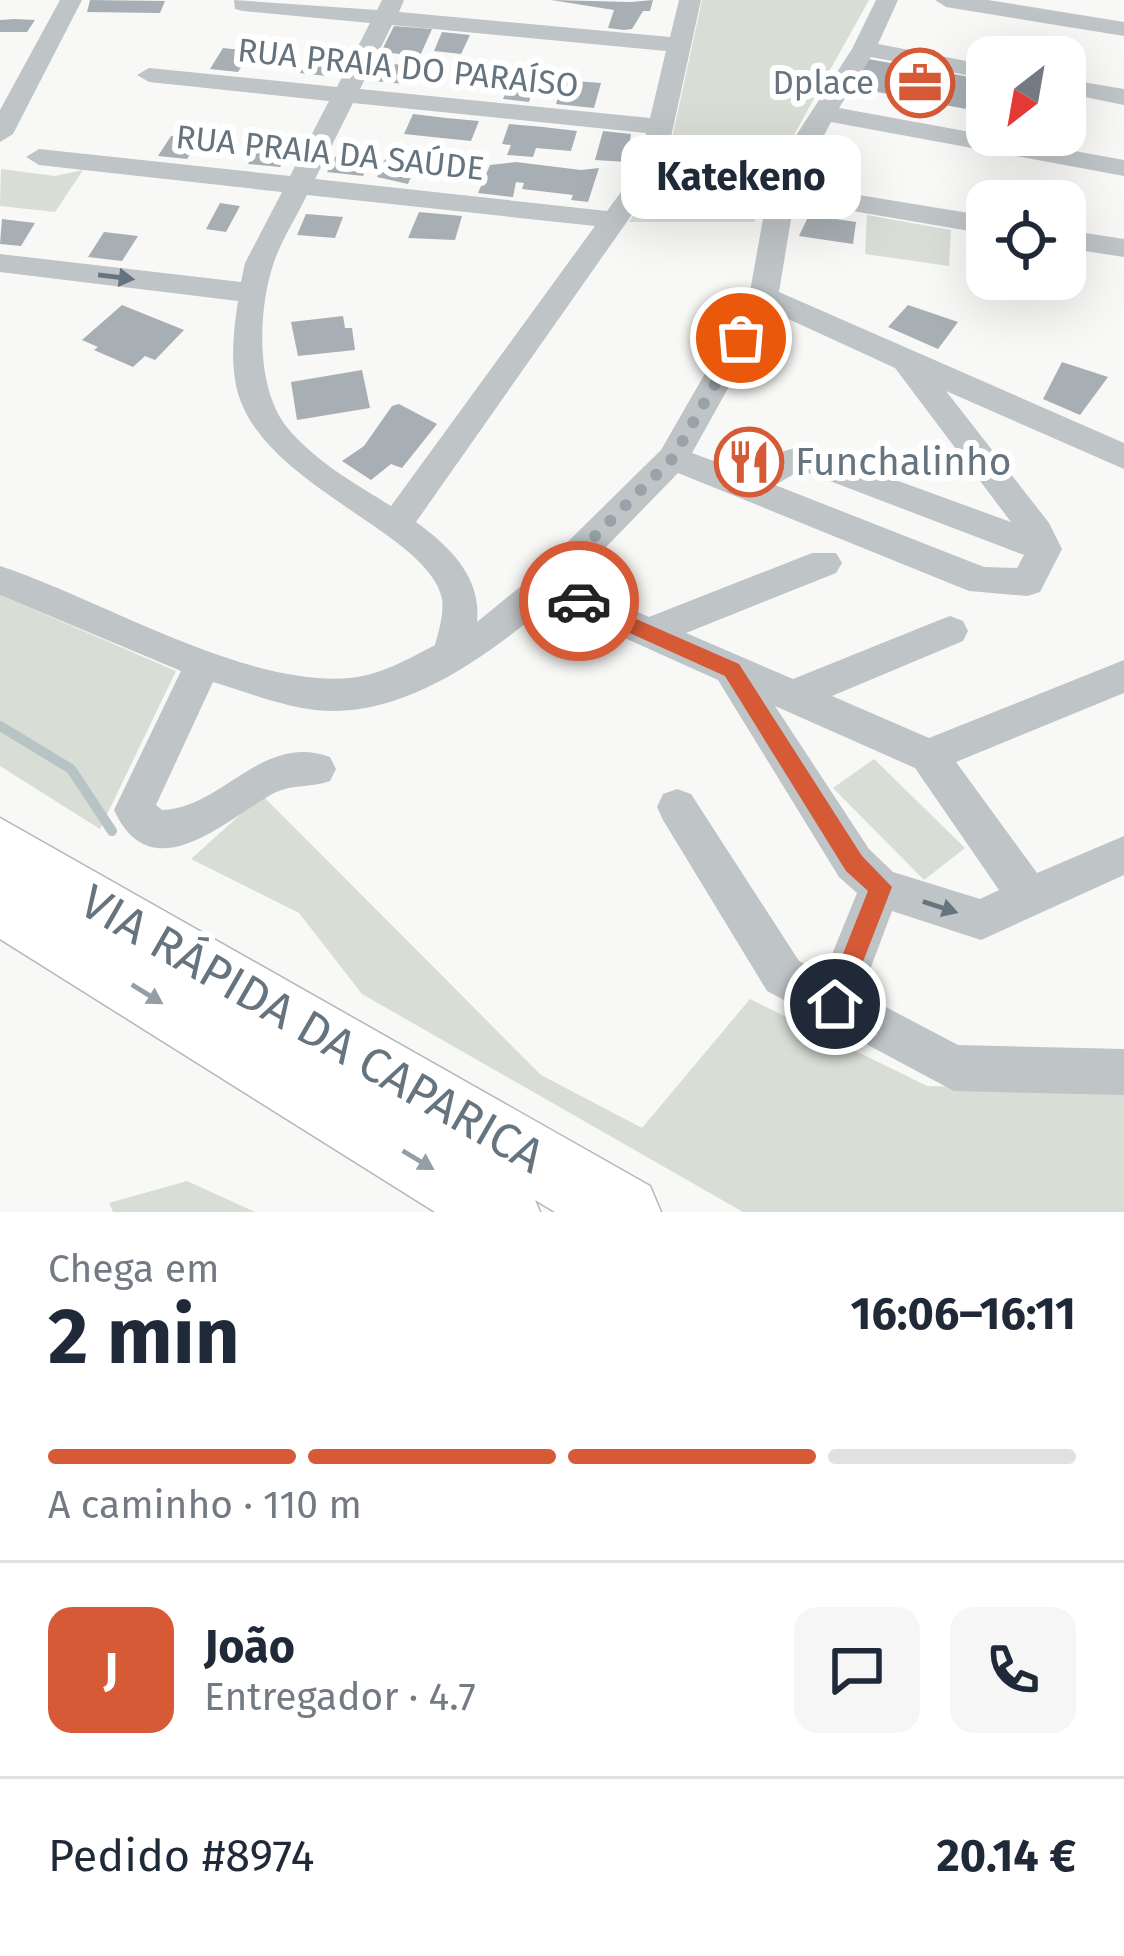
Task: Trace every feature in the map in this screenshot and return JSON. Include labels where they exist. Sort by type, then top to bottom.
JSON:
[{"type":"highway","points":[[0,807],[37,916]]},
{"type":"highway","name":"VIA RÁPIDA DA CAPARICA","points":[[0,846],[37,916],[503,1212]]},
{"type":"highway","name":"VIA RÁPIDA DA CAPARICA","points":[[37,916],[625,1212]]},
{"type":"street","points":[[3,121],[71,0]]},
{"type":"street","points":[[394,527],[651,169],[690,0]]},
{"type":"street","points":[[0,580],[266,686],[328,695],[376,689],[449,658],[545,586],[673,458],[764,297],[782,191],[820,112],[864,49],[887,0]]},
{"type":"street","points":[[946,0],[1124,29]]},
{"type":"street","points":[[243,4],[389,8],[680,44]]},
{"type":"street","points":[[389,8],[259,263],[253,293],[253,390],[267,425],[295,458],[442,563],[455,582],[460,606],[449,658]]},
{"type":"street","points":[[864,49],[966,68]]},
{"type":"street","name":"RUA PRAIA DO PARAÍSO","points":[[149,75],[661,127]]},
{"type":"street","points":[[1086,90],[1124,97]]},
{"type":"street","points":[[820,112],[1124,169]]},
{"type":"street","name":"RUA PRAIA DA SAÚDE","points":[[39,157],[614,220]]},
{"type":"street","points":[[782,191],[966,222]]},
{"type":"street","points":[[1086,242],[1124,248]]},
{"type":"street","points":[[0,263],[253,293]]},
{"type":"street","points":[[764,297],[1124,458]]},
{"type":"street","points":[[906,360],[1037,532],[1045,549]]},
{"type":"street","points":[[673,458],[997,585],[1027,582],[1045,549]]},
{"type":"street","points":[[751,488],[775,466],[802,458],[1045,549]]},
{"type":"street","points":[[649,632],[824,563]]},
{"type":"street","points":[[545,586],[929,756],[1029,897]]},
{"type":"street","points":[[792,696],[950,631]]},
{"type":"street","points":[[203,664],[134,810],[139,819],[153,829],[173,831],[196,825],[274,769],[316,769]]},
{"type":"street","points":[[732,670],[854,863],[880,887],[981,920],[1124,855]]},
{"type":"street","points":[[929,756],[1124,676]]},
{"type":"street","points":[[677,807],[783,976],[954,1068],[1124,1072]]},
{"type":"street","points":[[835,1004],[880,887]]},
{"type":"shaded area","points":[[702,0],[869,0],[786,149],[754,222],[629,222],[665,171]]},
{"type":"shaded area","points":[[1,169],[55,176],[83,170],[55,212],[0,206]]},
{"type":"shaded area","points":[[867,215],[951,230],[949,266],[865,254]]},
{"type":"shaded area","points":[[0,595],[176,671],[100,829],[0,766]]},
{"type":"shaded area","points":[[874,759],[965,848],[924,880],[833,788]]},
{"type":"shaded area","points":[[262,795],[541,1075],[642,1128],[750,999],[927,1086],[1124,1092],[1124,1212],[743,1212],[362,994],[299,913],[191,859]]},
{"type":"shaded area","points":[[187,1181],[255,1212],[113,1212],[109,1203]]},
{"type":"building","points":[[90,0],[165,1],[160,13],[87,12]]},
{"type":"building","points":[[551,0],[653,0],[650,11],[643,11],[632,29],[624,30],[608,28],[614,10]]},
{"type":"building","points":[[0,20],[35,20],[27,32],[0,32]]},
{"type":"building","points":[[394,26],[432,29],[420,56],[381,52]]},
{"type":"building","points":[[442,32],[470,35],[461,54],[434,51]]},
{"type":"building","points":[[223,48],[251,51],[238,72],[210,69]]},
{"type":"building","points":[[314,51],[344,55],[326,76],[300,73]]},
{"type":"building","name":"Dplace","points":[[868,59],[966,76],[966,109],[851,87]]},
{"type":"building","points":[[383,63],[413,66],[405,84],[374,81]]},
{"type":"building","points":[[564,80],[601,83],[594,108],[556,104]]},
{"type":"building","points":[[510,82],[535,84],[529,102],[503,99]]},
{"type":"building","points":[[413,114],[479,121],[471,141],[404,134]]},
{"type":"building","points":[[509,124],[577,131],[571,151],[536,148],[533,157],[507,155],[511,145],[502,144]]},
{"type":"building","points":[[603,131],[631,134],[627,162],[595,160]]},
{"type":"building","points":[[171,136],[200,139],[187,159],[158,156]]},
{"type":"building","points":[[259,143],[293,144],[280,167],[248,164]]},
{"type":"building","points":[[342,145],[376,148],[363,176],[327,172]]},
{"type":"building","points":[[387,155],[419,158],[408,184],[377,177]]},
{"type":"building","points":[[516,162],[599,168],[588,202],[571,200],[573,195],[522,189],[524,183],[516,182],[513,197],[478,193],[490,165]]},
{"type":"building","points":[[220,203],[240,206],[226,232],[206,229]]},
{"type":"building","points":[[419,212],[462,216],[455,240],[408,238]]},
{"type":"building","points":[[306,214],[343,217],[335,238],[297,235]]},
{"type":"building","points":[[809,215],[856,222],[853,244],[799,236]]},
{"type":"building","points":[[2,219],[35,223],[21,246],[0,244]]},
{"type":"building","points":[[104,232],[138,236],[122,261],[88,257]]},
{"type":"building","points":[[122,305],[184,330],[155,360],[145,356],[133,367],[82,340]]},
{"type":"building","points":[[908,305],[958,322],[938,349],[888,327]]},
{"type":"building","points":[[343,316],[345,328],[352,328],[355,350],[298,356],[291,322]]},
{"type":"building","points":[[1062,362],[1108,377],[1080,415],[1043,399]]},
{"type":"building","points":[[362,370],[370,408],[297,420],[291,382]]},
{"type":"building","points":[[399,404],[437,424],[402,468],[391,464],[371,480],[342,461],[364,446],[392,406]]},
{"type":"waterway","points":[[0,726],[71,769],[112,831]]},
{"type":"way so far","points":[[579,601],[545,586],[673,458],[741,338]]},
{"type":"place","name":"Dplace","points":[[920,83]]},
{"type":"place","name":"Katekeno","points":[[741,338]]},
{"type":"place","name":"Funchalinho","points":[[749,462]]},
{"type":"route","points":[[579,601],[732,670],[854,863],[880,887],[835,1004]]}]
